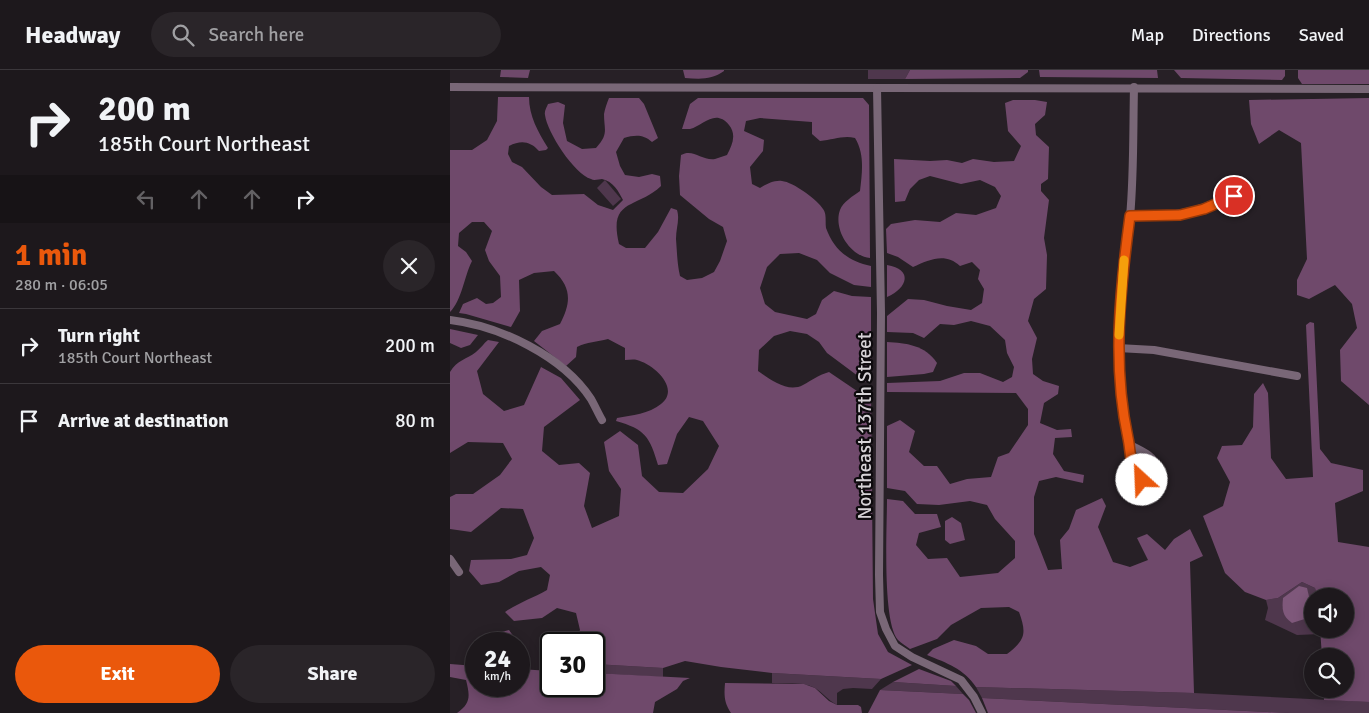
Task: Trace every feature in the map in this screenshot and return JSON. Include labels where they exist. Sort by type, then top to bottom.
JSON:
[{"type":"street","points":[[450,87],[1369,89]]},
{"type":"street","points":[[1130,445],[1152,457],[1158,466],[1159,475],[1153,482],[1142,480],[1133,468],[1122,412],[1119,381],[1118,348],[1122,273],[1130,216],[1134,87]]},
{"type":"street","name":"Northeast 137th Street","points":[[877,88],[880,313],[880,612],[895,646],[912,657],[961,680],[974,697],[982,713]]},
{"type":"street","points":[[1130,216],[1180,215],[1204,209],[1234,196]]},
{"type":"street","points":[[450,320],[466,322],[498,332],[528,345],[550,359],[581,386],[591,399],[602,420]]},
{"type":"street","points":[[1118,348],[1154,350],[1297,376]]},
{"type":"street","points":[[450,559],[459,572]]},
{"type":"shaded area","points":[[501,70],[530,70],[528,78],[500,77]]},
{"type":"shaded area","points":[[683,70],[724,71],[710,77],[696,79],[685,78]]},
{"type":"shaded area","points":[[868,70],[910,70],[905,79],[868,79]]},
{"type":"shaded area","points":[[910,70],[1028,70],[1028,72],[1020,78],[905,79]]},
{"type":"shaded area","points":[[1039,70],[1157,70],[1158,78],[1040,77]]},
{"type":"shaded area","points":[[1174,70],[1285,70],[1285,76],[1282,80],[1181,78]]},
{"type":"shaded area","points":[[1298,70],[1369,70],[1369,84],[1302,84],[1298,78]]},
{"type":"shaded area","points":[[498,97],[529,97],[532,117],[548,148],[539,151],[529,143],[513,144],[509,146],[508,154],[512,162],[522,167],[541,187],[552,195],[584,194],[598,205],[613,210],[623,200],[617,190],[606,180],[592,180],[584,176],[577,169],[562,152],[547,122],[545,112],[548,104],[558,102],[565,105],[563,123],[567,141],[582,149],[596,148],[603,139],[605,128],[604,114],[609,98],[639,98],[644,104],[658,138],[652,142],[639,136],[624,138],[616,152],[625,175],[639,177],[652,174],[660,176],[661,186],[621,211],[617,229],[619,244],[626,248],[645,248],[658,232],[671,208],[677,210],[676,239],[678,266],[680,276],[687,280],[702,278],[714,272],[727,241],[723,227],[709,219],[680,195],[681,155],[690,153],[715,159],[727,155],[733,136],[729,125],[719,118],[709,119],[690,129],[682,129],[690,104],[698,98],[863,98],[869,105],[870,258],[863,256],[850,247],[841,233],[838,217],[843,204],[860,191],[862,157],[855,138],[842,137],[820,141],[812,134],[812,122],[760,118],[746,121],[744,131],[764,140],[763,151],[750,167],[752,184],[760,188],[773,182],[782,181],[805,192],[824,211],[826,228],[833,243],[849,258],[871,266],[871,287],[854,285],[830,273],[817,260],[799,253],[780,254],[767,267],[760,288],[765,304],[775,312],[807,319],[816,314],[822,300],[834,291],[852,296],[871,297],[871,382],[866,382],[827,353],[819,342],[807,334],[790,331],[774,336],[759,350],[758,371],[780,384],[791,387],[803,385],[829,372],[857,391],[871,394],[873,599],[878,634],[888,652],[912,665],[881,679],[772,673],[685,661],[663,668],[605,665],[605,632],[579,632],[576,613],[557,608],[542,618],[514,621],[505,612],[547,590],[550,575],[541,567],[519,571],[499,582],[481,585],[469,571],[471,560],[511,559],[527,555],[534,538],[523,509],[501,508],[471,532],[450,529],[450,497],[456,494],[473,494],[500,475],[512,459],[503,443],[468,442],[450,453],[450,372],[488,340],[499,342],[477,371],[483,394],[504,411],[524,405],[541,367],[561,378],[580,400],[544,427],[542,451],[559,465],[579,463],[590,473],[584,506],[592,528],[619,516],[621,489],[609,471],[604,442],[620,431],[638,445],[642,476],[659,492],[683,493],[708,469],[719,446],[703,421],[689,417],[677,434],[667,464],[658,465],[652,447],[645,436],[634,427],[616,421],[617,418],[651,410],[661,404],[666,398],[668,391],[666,384],[657,371],[643,362],[625,360],[625,348],[608,339],[577,347],[576,357],[566,366],[534,341],[542,331],[560,324],[568,302],[567,290],[560,277],[554,271],[534,273],[519,280],[520,311],[511,327],[459,313],[463,304],[477,298],[486,304],[493,303],[501,297],[500,276],[489,261],[485,250],[492,231],[484,222],[472,222],[459,233],[458,246],[466,252],[472,261],[460,295],[450,312],[450,150],[472,150],[487,140],[497,121]]},
{"type":"shaded area","points":[[1369,98],[1369,405],[1341,381],[1340,350],[1357,328],[1352,304],[1335,285],[1309,299],[1297,295],[1297,280],[1307,259],[1301,143],[1279,130],[1259,144],[1251,124],[1249,100]]},
{"type":"shaded area","points":[[1013,100],[1047,102],[1045,115],[1035,124],[1036,135],[1049,147],[1048,179],[1041,184],[1041,191],[1049,200],[1044,238],[1047,255],[1046,289],[1034,299],[1028,321],[1037,338],[1032,359],[1033,374],[1043,381],[1059,386],[1058,394],[1044,403],[1040,423],[1057,430],[1071,429],[1072,437],[1055,438],[1053,454],[1064,471],[1084,475],[1083,483],[1056,477],[1039,481],[1034,497],[1034,534],[1048,570],[1062,569],[1060,540],[1069,529],[1076,510],[1102,498],[1106,506],[1098,527],[1113,562],[1130,567],[1148,560],[1137,538],[1147,534],[1165,550],[1174,539],[1190,529],[1203,556],[1190,562],[1194,693],[976,687],[960,671],[927,655],[933,649],[954,640],[976,646],[988,654],[1007,654],[1018,645],[1023,636],[1023,626],[1019,612],[1009,607],[981,608],[951,625],[937,639],[910,649],[898,640],[893,630],[887,595],[887,499],[903,501],[915,514],[937,514],[941,527],[919,533],[916,545],[928,559],[947,558],[960,577],[998,573],[1015,558],[1015,541],[995,519],[987,505],[970,501],[939,505],[917,504],[905,491],[887,488],[887,426],[900,420],[915,431],[909,452],[924,466],[937,466],[950,484],[967,479],[991,477],[998,457],[1009,453],[1028,425],[1028,409],[1016,393],[887,392],[887,383],[940,381],[964,373],[980,373],[1003,382],[1012,377],[1014,367],[1007,353],[1005,340],[990,326],[971,321],[954,325],[940,324],[924,338],[913,333],[887,332],[887,316],[908,299],[924,300],[971,310],[982,303],[984,289],[978,279],[980,270],[972,262],[960,266],[949,259],[943,258],[913,267],[898,257],[887,253],[886,229],[891,224],[915,220],[940,222],[956,213],[976,215],[996,208],[1001,196],[995,187],[980,180],[961,184],[930,176],[919,180],[910,189],[905,201],[895,202],[894,159],[947,160],[962,163],[973,159],[994,162],[1014,161],[1021,146],[1008,131],[1005,103]]},
{"type":"shaded area","points":[[605,180],[621,199],[613,206],[597,188]]},
{"type":"shaded area","points":[[887,265],[901,270],[905,279],[900,289],[887,297]]},
{"type":"shaded area","points":[[1310,322],[1314,323],[1320,449],[1331,463],[1363,470],[1363,491],[1335,503],[1338,542],[1369,547],[1369,702],[1324,700],[1324,698],[1354,698],[1354,648],[1321,648],[1321,638],[1354,638],[1354,588],[1315,588],[1302,582],[1278,598],[1266,600],[1245,592],[1225,573],[1203,516],[1223,506],[1230,482],[1217,458],[1222,446],[1242,445],[1253,427],[1254,394],[1263,383],[1268,393],[1271,458],[1286,479],[1313,477],[1306,325]]},
{"type":"shaded area","points":[[450,329],[478,335],[470,345],[461,348],[450,343]]},
{"type":"shaded area","points":[[887,342],[908,344],[927,352],[937,363],[933,372],[887,377]]},
{"type":"shaded area","points":[[952,517],[961,523],[965,540],[950,544],[945,540],[945,521]]},
{"type":"shaded area","points":[[1302,582],[1315,588],[1304,588],[1304,635],[1297,635],[1265,620],[1268,608],[1266,600],[1278,598]]},
{"type":"shaded area","points":[[1299,586],[1307,588],[1304,588],[1304,619],[1292,623],[1286,618],[1283,612],[1283,598]]},
{"type":"shaded area","points":[[450,664],[465,665],[465,680],[450,677]]},
{"type":"shaded area","points":[[605,665],[663,668],[663,677],[605,674]]},
{"type":"shaded area","points":[[919,669],[951,681],[956,686],[893,682]]},
{"type":"shaded area","points":[[530,670],[540,670],[540,697],[605,697],[605,674],[690,678],[683,681],[677,689],[655,702],[653,713],[457,713],[465,706],[468,697],[530,697]]},
{"type":"shaded area","points":[[772,673],[881,679],[872,689],[843,689],[837,693],[837,705],[810,686],[772,683]]},
{"type":"shaded area","points":[[893,682],[956,686],[963,694],[880,690]]},
{"type":"shaded area","points":[[725,683],[804,684],[815,688],[829,701],[837,705],[858,705],[861,707],[862,713],[731,713],[725,699]]},
{"type":"shaded area","points":[[976,687],[1194,693],[1369,702],[1369,713],[1289,713],[982,698]]},
{"type":"shaded area","points":[[880,690],[963,694],[969,700],[976,713],[868,713]]},
{"type":"shaded area","points":[[982,698],[1289,713],[988,713]]},
{"type":"slow traffic","points":[[1119,335],[1124,260]]},
{"type":"route","points":[[1142,480],[1133,468],[1122,412],[1119,381],[1118,348],[1122,273],[1130,216],[1180,215],[1204,209],[1234,196]]}]
